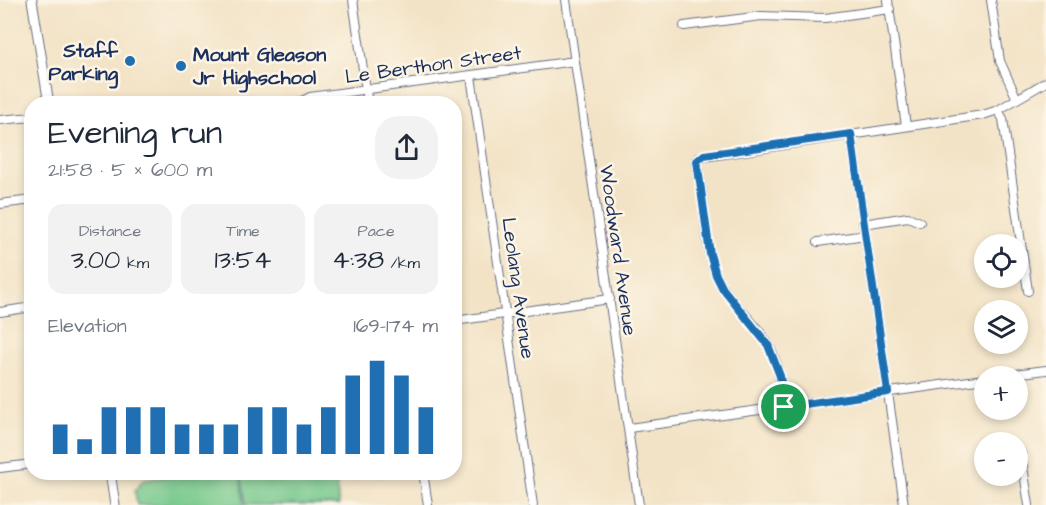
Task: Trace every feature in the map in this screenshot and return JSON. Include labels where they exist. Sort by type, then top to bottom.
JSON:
[{"type":"street","points":[[32,0],[48,96]]},
{"type":"street","points":[[353,0],[367,96]]},
{"type":"street","name":"Woodward Avenue","points":[[566,0],[639,505]]},
{"type":"street","points":[[991,0],[1000,62],[1017,99]]},
{"type":"street","points":[[684,26],[761,16],[825,18],[889,4],[906,126]]},
{"type":"street","name":"Le Berthon Street","points":[[324,96],[574,61]]},
{"type":"street","name":"Leolang Avenue","points":[[471,76],[533,505]]},
{"type":"street","points":[[784,407],[780,376],[768,345],[723,289],[716,275],[710,254],[697,165],[698,158],[975,117],[998,110],[1046,82]]},
{"type":"street","points":[[998,110],[1003,119],[1028,291]]},
{"type":"street","points":[[0,120],[24,118]]},
{"type":"street","points":[[851,134],[904,505]]},
{"type":"street","points":[[0,204],[24,201]]},
{"type":"street","points":[[863,224],[908,217],[920,222]]},
{"type":"street","points":[[818,242],[865,235]]},
{"type":"street","points":[[462,320],[610,299]]},
{"type":"street","points":[[0,312],[24,308]]},
{"type":"street","points":[[1028,372],[1046,370]]},
{"type":"street","points":[[629,428],[974,380]]},
{"type":"street","points":[[0,468],[24,465]]},
{"type":"street","points":[[111,480],[115,505]]},
{"type":"street","points":[[424,480],[428,505]]},
{"type":"street","points":[[1026,486],[1029,505]]},
{"type":"green space","points":[[143,480],[241,480],[244,505],[137,505],[135,491]]},
{"type":"green space","points":[[242,480],[336,480],[339,505],[246,505]]},
{"type":"place","name":"Staff Parking","points":[[130,61]]},
{"type":"place","name":"Mount Gleason Jr Highschool","points":[[181,66]]},
{"type":"route","points":[[851,134],[888,392],[784,407],[780,376],[774,356],[761,334],[723,289],[716,275],[710,254],[697,161],[704,155],[851,134]]}]
